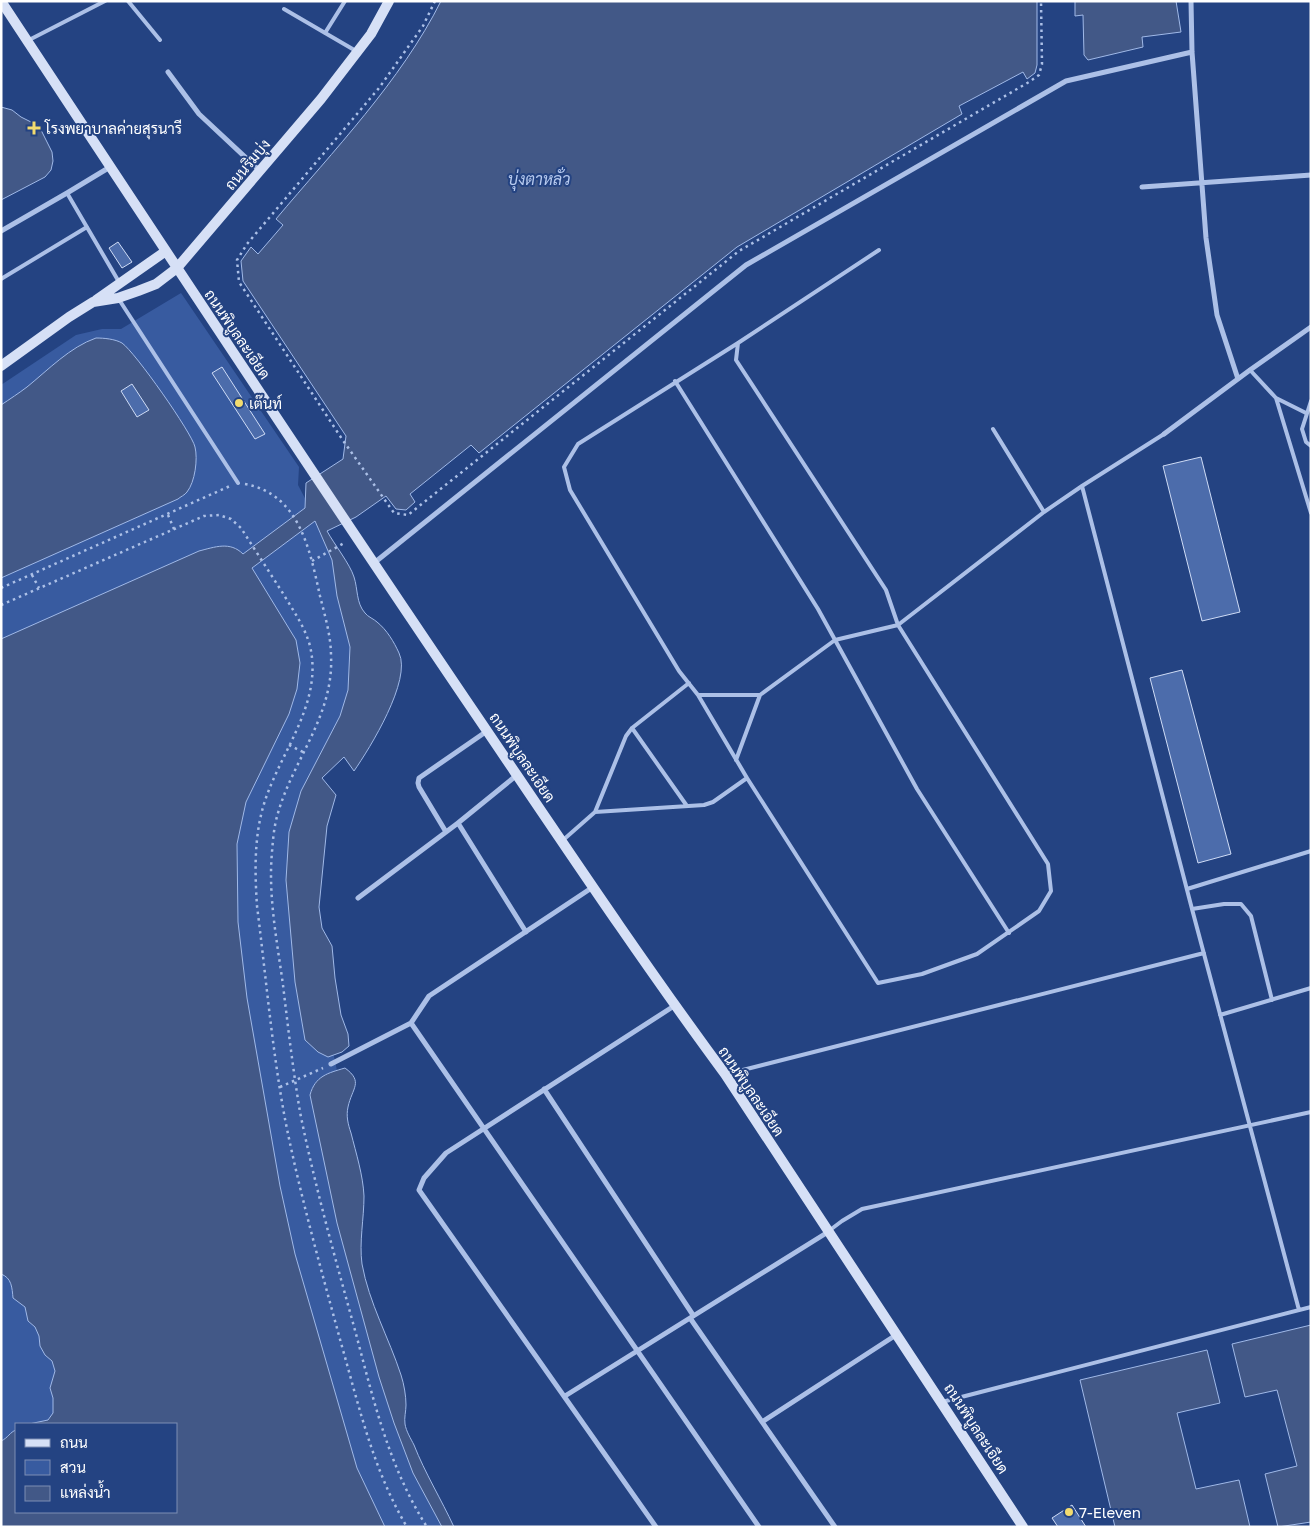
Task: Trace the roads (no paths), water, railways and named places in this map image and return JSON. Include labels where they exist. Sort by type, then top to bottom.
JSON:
[{"type":"street","name":"ถนนพิบูลละเอียด","points":[[1,1],[374,564],[674,1006],[725,1074],[942,1402],[1020,1526]]},
{"type":"street","name":"ถนนริมบุ่ง","points":[[93,302],[118,298],[156,284],[177,268],[321,98],[371,34],[389,1]]},
{"type":"street","points":[[1191,1],[1192,52],[1206,238],[1217,315],[1238,379]]},
{"type":"street","points":[[374,564],[746,265],[1066,81],[1192,52]]},
{"type":"street","points":[[168,72],[199,114],[260,171]]},
{"type":"street","points":[[1,231],[110,166]]},
{"type":"street","points":[[1142,187],[1311,175]]},
{"type":"street","name":"ถนนริมบุ่ง","points":[[1,366],[68,317],[93,302],[166,251]]},
{"type":"street","points":[[1164,434],[1311,327]]},
{"type":"street","points":[[446,832],[419,787],[419,778],[487,730]]},
{"type":"street","points":[[358,898],[458,823],[517,774]]},
{"type":"street","points":[[458,823],[526,932]]},
{"type":"street","points":[[331,1064],[411,1023],[429,996],[593,887]]},
{"type":"street","points":[[656,1527],[419,1190],[424,1178],[446,1153],[674,1006]]},
{"type":"street","points":[[411,1023],[758,1527]]},
{"type":"street","points":[[544,1089],[692,1317],[835,1527]]},
{"type":"street","points":[[565,1396],[828,1232]]},
{"type":"street","points":[[762,1422],[897,1334]]},
{"type":"lane","points":[[27,41],[105,1]]},
{"type":"lane","points":[[128,1],[160,40]]},
{"type":"lane","points":[[325,33],[345,1]]},
{"type":"lane","points":[[284,9],[357,52]]},
{"type":"lane","points":[[67,193],[119,284]]},
{"type":"lane","points":[[1,279],[87,227]]},
{"type":"lane","points":[[738,343],[736,360],[886,590],[898,624],[1048,864],[1051,891],[1039,911],[977,954],[922,974],[878,983],[747,778],[698,694],[679,671],[570,490],[564,467],[578,444],[738,343],[879,250]]},
{"type":"lane","points":[[118,298],[238,483]]},
{"type":"lane","points":[[1250,370],[1276,398],[1306,413]]},
{"type":"lane","points":[[676,381],[818,609],[917,789],[1009,932]]},
{"type":"lane","points":[[1276,398],[1311,513]]},
{"type":"lane","points":[[1311,401],[1302,429],[1306,442],[1311,446]]},
{"type":"lane","points":[[993,429],[1044,512]]},
{"type":"lane","points":[[736,760],[760,694],[834,640],[898,624],[1044,512],[1164,434]]},
{"type":"lane","points":[[1082,486],[1220,1016],[1299,1310]]},
{"type":"lane","points":[[562,841],[595,812],[626,736],[632,728],[689,683]]},
{"type":"lane","points":[[698,694],[760,694]]},
{"type":"lane","points":[[632,728],[687,806]]},
{"type":"lane","points":[[595,812],[704,805],[713,802],[747,778]]},
{"type":"lane","points":[[1187,889],[1311,851]]},
{"type":"lane","points":[[1192,909],[1224,904],[1241,904],[1251,916],[1272,1000]]},
{"type":"lane","points":[[725,1074],[1204,953]]},
{"type":"lane","points":[[1220,1016],[1311,988]]},
{"type":"lane","points":[[828,1232],[862,1209],[1311,1112]]},
{"type":"lane","points":[[942,1402],[1311,1307]]},
{"type":"water","name":"บุ่งตาหลั่ว","points":[[441,1],[1037,1],[1037,65],[1035,73],[1027,79],[1023,72],[959,106],[962,114],[737,247],[479,453],[471,445],[410,494],[415,502],[406,510],[396,509],[386,496],[356,517],[327,531],[352,572],[362,609],[381,625],[390,636],[399,653],[401,665],[400,680],[395,696],[379,731],[354,771],[344,757],[322,778],[336,795],[327,826],[319,907],[322,928],[332,946],[341,1015],[348,1034],[349,1046],[342,1052],[328,1057],[318,1052],[305,1040],[295,982],[286,880],[289,832],[301,791],[340,716],[348,690],[350,647],[337,596],[332,560],[315,521],[252,568],[296,640],[300,663],[297,689],[289,714],[246,802],[237,844],[238,922],[247,998],[280,1186],[295,1254],[357,1468],[385,1527],[1,1527],[1,1441],[15,1430],[15,1513],[178,1513],[178,1423],[34,1423],[48,1420],[53,1413],[53,1398],[50,1388],[55,1371],[52,1361],[45,1355],[40,1346],[39,1336],[35,1327],[28,1321],[25,1307],[13,1298],[12,1287],[9,1281],[1,1274],[1,639],[199,551],[228,546],[243,554],[305,508],[306,483],[343,459],[346,436],[243,281],[241,261],[251,247],[258,254],[283,225],[276,219],[365,114],[425,31]]},
{"type":"water","points":[[1075,1],[1176,1],[1181,32],[1142,37],[1143,47],[1088,60],[1084,55],[1083,15],[1075,16]]},
{"type":"water","points":[[1,107],[12,110],[39,126],[52,152],[53,161],[51,170],[45,177],[1,200]]},
{"type":"water","points":[[96,338],[122,343],[129,349],[174,410],[195,447],[196,464],[190,488],[178,499],[1,578],[1,405],[27,387],[68,353]]},
{"type":"water","points":[[345,1068],[351,1073],[355,1081],[347,1117],[359,1164],[364,1196],[361,1247],[365,1278],[404,1386],[406,1429],[454,1527],[442,1527],[413,1473],[379,1377],[337,1223],[310,1095],[315,1083],[319,1079]]},
{"type":"water","points":[[1311,1325],[1311,1522],[1278,1527],[1265,1474],[1297,1466],[1277,1390],[1245,1397],[1232,1344]]},
{"type":"water","points":[[1207,1350],[1220,1403],[1177,1413],[1196,1489],[1239,1480],[1250,1527],[1115,1527],[1080,1380]]},
{"type":"place","name":"โรงพยาบาลค่ายสุรนารี","points":[[34,128]]},
{"type":"place","name":"เต๊นท์","points":[[239,403]]},
{"type":"place","name":"7-Eleven","points":[[1069,1512]]}]
